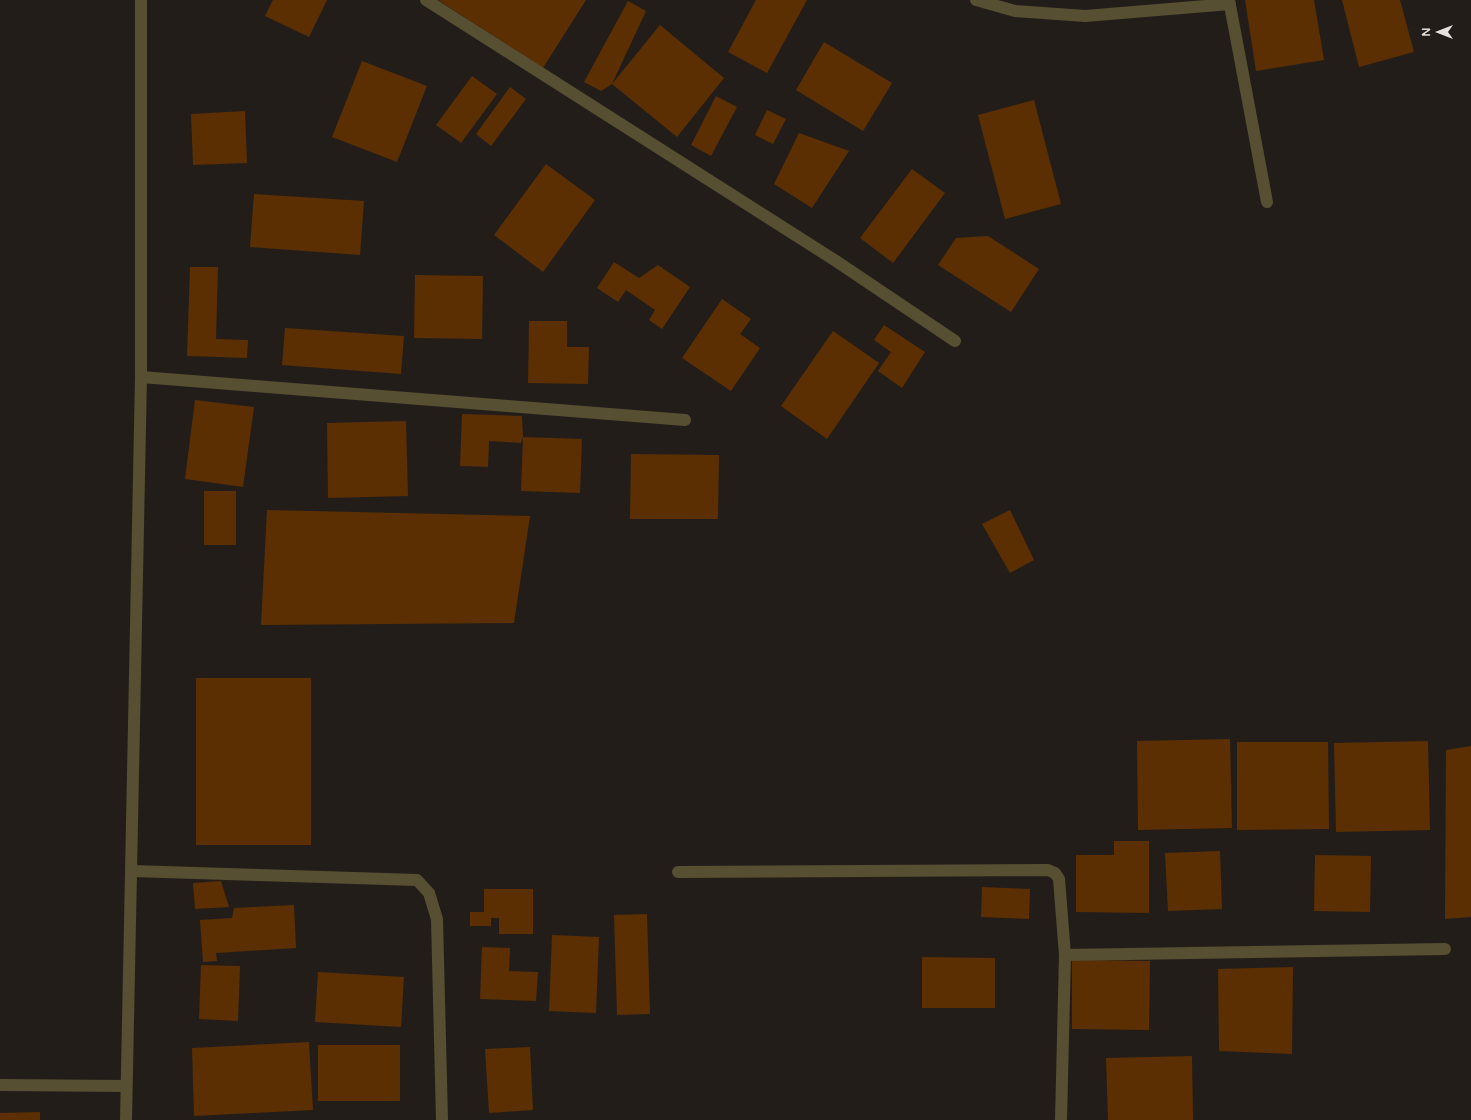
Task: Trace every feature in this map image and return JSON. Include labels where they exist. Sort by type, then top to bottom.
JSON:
[{"type":"street","points":[[126,1120],[141,377],[141,0]]},
{"type":"street","points":[[426,0],[836,261],[955,341]]},
{"type":"street","points":[[976,0],[1015,11],[1085,16],[1229,2],[1267,202]]},
{"type":"street","points":[[141,377],[685,420]]},
{"type":"street","points":[[678,872],[1048,870],[1055,873],[1059,879],[1065,955],[1061,1120]]},
{"type":"street","points":[[132,871],[417,880],[429,893],[437,919],[442,1120]]},
{"type":"street","points":[[1065,955],[1445,949]]},
{"type":"street","points":[[0,1085],[126,1086]]},
{"type":"building","points":[[273,0],[327,0],[309,37],[265,16]]},
{"type":"building","points":[[438,0],[586,0],[543,68]]},
{"type":"building","points":[[756,0],[807,0],[767,73],[728,52]]},
{"type":"building","points":[[1245,0],[1314,0],[1324,60],[1256,71]]},
{"type":"building","points":[[1342,0],[1400,0],[1414,52],[1359,67]]},
{"type":"building","points":[[628,1],[646,11],[612,84],[601,91],[584,82]]},
{"type":"building","points":[[660,25],[724,78],[677,137],[612,84]]},
{"type":"building","points":[[824,42],[892,83],[863,131],[796,90]]},
{"type":"building","points":[[362,61],[427,86],[397,162],[332,137]]},
{"type":"building","points":[[472,76],[497,94],[461,143],[436,125]]},
{"type":"building","points":[[510,87],[526,99],[491,146],[476,134]]},
{"type":"building","points":[[716,96],[737,107],[711,156],[691,145]]},
{"type":"building","points":[[1034,100],[1061,204],[1005,219],[978,115]]},
{"type":"building","points":[[767,110],[786,119],[773,144],[755,135]]},
{"type":"building","points":[[245,111],[247,163],[193,165],[191,114]]},
{"type":"building","points":[[799,133],[849,151],[812,208],[774,184]]},
{"type":"building","points":[[546,164],[595,200],[543,272],[494,235]]},
{"type":"building","points":[[912,169],[945,193],[893,263],[860,238]]},
{"type":"building","points":[[254,194],[364,201],[360,255],[250,247]]},
{"type":"building","points":[[988,236],[1039,269],[1011,312],[938,265],[956,238]]},
{"type":"building","points":[[614,262],[639,278],[658,265],[690,287],[662,329],[649,320],[655,310],[626,290],[618,302],[597,288]]},
{"type":"building","points":[[190,267],[218,267],[216,339],[248,340],[247,358],[187,356]]},
{"type":"building","points":[[415,275],[483,276],[482,339],[414,338]]},
{"type":"building","points":[[722,299],[751,319],[740,334],[760,348],[731,391],[682,358]]},
{"type":"building","points":[[529,321],[567,321],[567,347],[589,347],[588,384],[528,383]]},
{"type":"building","points":[[884,325],[925,352],[902,388],[878,371],[891,352],[874,340]]},
{"type":"building","points":[[285,328],[404,336],[401,374],[282,365]]},
{"type":"building","points":[[833,331],[879,363],[827,439],[781,406]]},
{"type":"building","points":[[195,400],[254,407],[243,487],[185,479]]},
{"type":"building","points":[[462,414],[522,416],[523,437],[521,443],[489,441],[488,467],[460,466]]},
{"type":"building","points":[[406,421],[408,496],[328,498],[327,423]]},
{"type":"building","points":[[523,437],[582,439],[580,493],[521,491]]},
{"type":"building","points":[[631,454],[719,455],[718,519],[630,519]]},
{"type":"building","points":[[204,491],[236,491],[236,545],[204,545]]},
{"type":"building","points":[[267,510],[530,516],[514,623],[261,625]]},
{"type":"building","points":[[1010,510],[1034,560],[1010,573],[982,524]]},
{"type":"building","points":[[196,678],[311,678],[311,845],[196,845]]},
{"type":"building","points":[[1230,739],[1232,828],[1138,830],[1137,741]]},
{"type":"building","points":[[1428,741],[1430,830],[1336,832],[1334,743]]},
{"type":"building","points":[[1237,742],[1328,742],[1329,829],[1237,830]]},
{"type":"building","points":[[1471,746],[1471,917],[1445,919],[1446,750]]},
{"type":"building","points":[[1114,841],[1149,841],[1149,913],[1076,912],[1076,855],[1114,855]]},
{"type":"building","points":[[1220,851],[1222,909],[1168,911],[1165,853]]},
{"type":"building","points":[[1315,855],[1371,856],[1370,912],[1314,911]]},
{"type":"building","points":[[221,881],[229,907],[195,909],[193,883]]},
{"type":"building","points":[[982,887],[1030,889],[1029,919],[981,917]]},
{"type":"building","points":[[484,889],[533,889],[533,934],[499,934],[499,918],[491,918],[491,926],[470,926],[470,912],[484,912]]},
{"type":"building","points":[[294,905],[296,948],[216,953],[217,961],[203,962],[200,920],[232,918],[234,908]]},
{"type":"building","points":[[647,914],[650,1014],[617,1015],[614,915]]},
{"type":"building","points":[[552,935],[599,937],[596,1013],[549,1011]]},
{"type":"building","points":[[482,947],[510,948],[509,971],[538,972],[536,1001],[480,999]]},
{"type":"building","points":[[922,957],[995,958],[995,1008],[922,1008]]},
{"type":"building","points":[[1072,960],[1150,961],[1149,1030],[1072,1029]]},
{"type":"building","points":[[201,965],[240,966],[238,1021],[199,1019]]},
{"type":"building","points":[[1293,967],[1292,1054],[1219,1051],[1218,969]]},
{"type":"building","points":[[318,972],[404,977],[401,1027],[315,1022]]},
{"type":"building","points":[[309,1042],[313,1110],[194,1116],[192,1048]]},
{"type":"building","points":[[318,1045],[400,1045],[400,1101],[318,1101]]},
{"type":"building","points":[[530,1047],[533,1110],[489,1113],[485,1049]]},
{"type":"building","points":[[1192,1056],[1193,1120],[1108,1120],[1106,1058]]},
{"type":"building","points":[[40,1112],[40,1120],[0,1120],[0,1113]]}]
